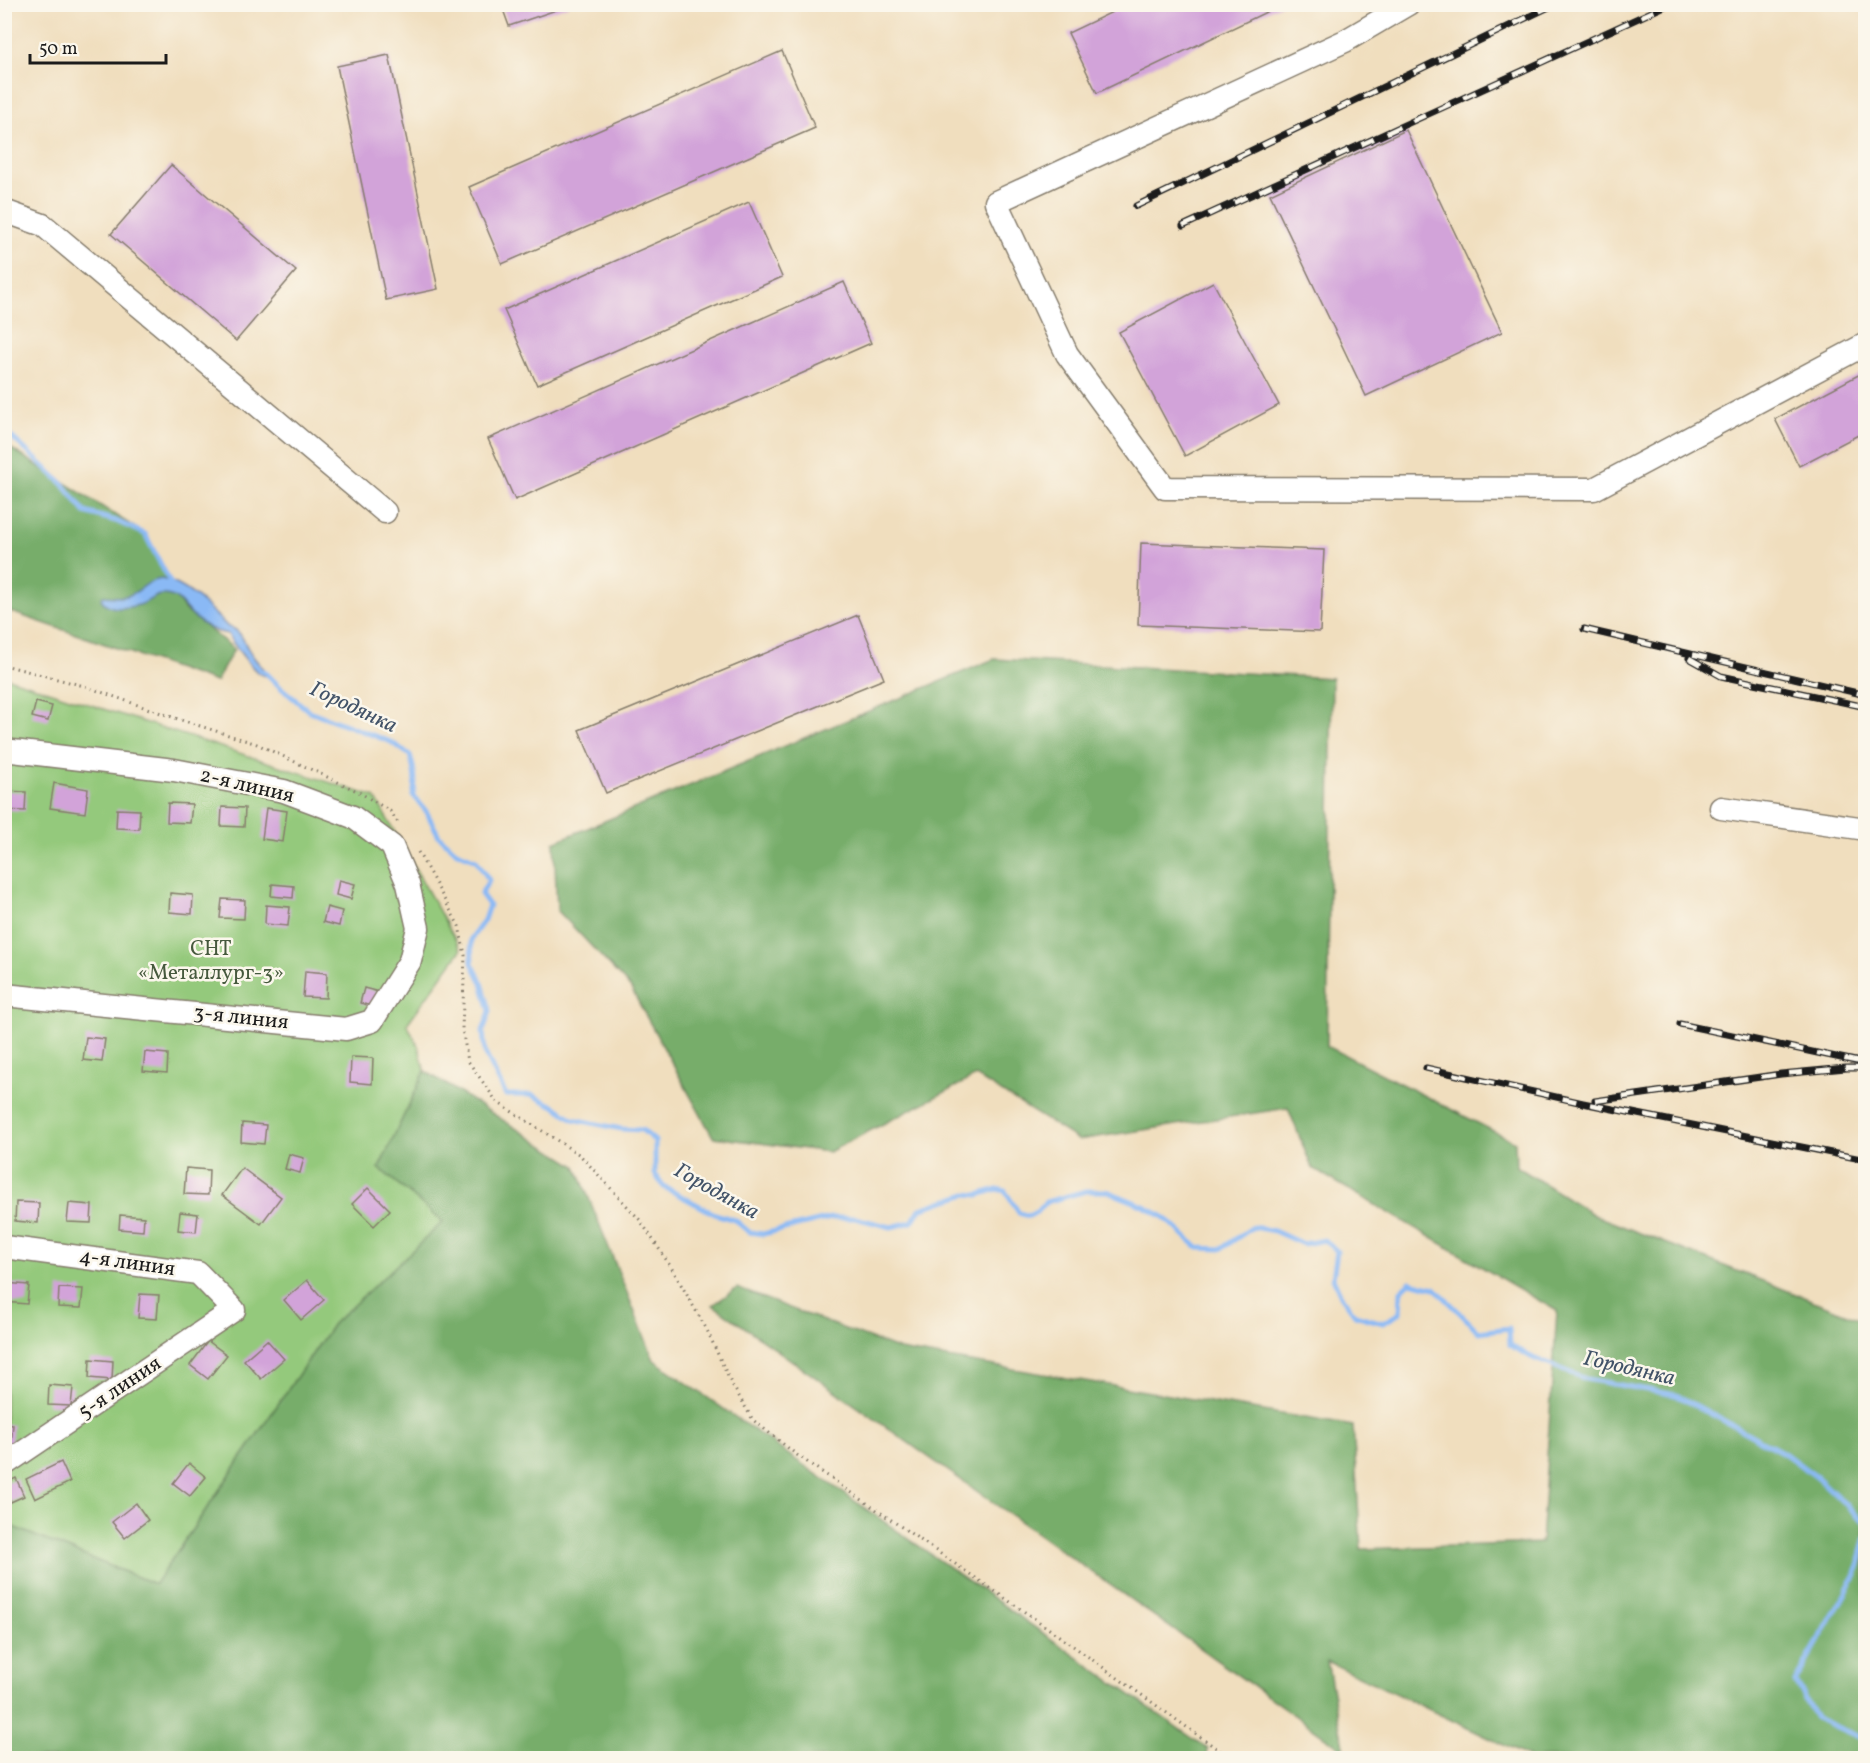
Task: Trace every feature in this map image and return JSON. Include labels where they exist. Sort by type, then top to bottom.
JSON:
[{"type":"lane","points":[[1408,4],[1345,40],[996,202],[1067,354],[1164,488],[1594,489],[1866,344]]},
{"type":"lane","points":[[4,211],[43,225],[386,512]]},
{"type":"lane","name":"2-я линия","points":[[4,750],[174,770],[284,791],[352,817],[392,846],[408,884],[418,928]]},
{"type":"lane","points":[[1721,808],[1866,829]]},
{"type":"lane","name":"3-я линия","points":[[4,995],[346,1029],[372,1021],[410,961],[418,928]]},
{"type":"lane","name":"4-я линия","points":[[4,1247],[198,1273],[234,1310]]},
{"type":"lane","name":"5-я линия","points":[[4,1465],[234,1310]]},
{"type":"path","points":[[4,665],[84,686],[178,720],[257,744],[357,791],[390,811],[402,829]]},
{"type":"path","points":[[414,847],[427,865],[459,926],[465,954],[462,1029],[468,1061],[497,1102],[580,1155],[640,1220],[672,1267],[707,1330],[730,1381],[753,1419],[797,1455],[1038,1621],[1230,1758]]},
{"type":"green space","points":[[4,444],[145,534],[185,610],[234,649],[216,682],[5,610]]},
{"type":"green space","points":[[994,659],[1332,678],[1327,1046],[1515,1142],[1516,1166],[1594,1215],[1865,1321],[1865,1758],[1531,1758],[1327,1661],[1344,1750],[713,1305],[737,1288],[900,1350],[1353,1426],[1361,1549],[1541,1543],[1557,1311],[1312,1168],[1288,1108],[1078,1140],[976,1076],[829,1152],[713,1137],[630,987],[557,910],[554,842]]},
{"type":"green space","name":"СНТ «Металлург-3»","points":[[5,677],[375,797],[461,950],[407,1024],[419,1048],[425,1071],[379,1168],[444,1222],[333,1324],[155,1584],[8,1525],[5,1526]]},
{"type":"green space","points":[[425,1071],[576,1166],[654,1360],[1208,1749],[1207,1758],[5,1758],[5,1526],[8,1525],[155,1584],[333,1324],[443,1222],[379,1168]]},
{"type":"water","points":[[162,579],[189,592],[228,627],[236,630],[269,676],[261,675],[252,667],[228,634],[217,632],[204,625],[174,597],[161,595],[139,605],[118,608],[108,606],[101,599],[103,596],[129,596],[150,583]]},
{"type":"building","points":[[501,4],[571,4],[571,5],[509,26]]},
{"type":"building","points":[[1129,4],[1283,4],[1097,93],[1068,33]]},
{"type":"building","points":[[782,51],[815,128],[502,264],[469,187]]},
{"type":"building","points":[[389,55],[438,289],[386,300],[337,66]]},
{"type":"building","points":[[1406,130],[1502,332],[1366,396],[1270,194]]},
{"type":"building","points":[[171,165],[296,271],[236,341],[111,234]]},
{"type":"building","points":[[749,202],[782,277],[537,385],[504,310]]},
{"type":"building","points":[[844,282],[871,343],[515,500],[488,439]]},
{"type":"building","points":[[1213,282],[1279,405],[1185,456],[1119,332]]},
{"type":"building","points":[[1866,371],[1866,431],[1799,466],[1775,419]]},
{"type":"building","points":[[1141,543],[1324,550],[1320,632],[1138,625]]},
{"type":"building","points":[[858,615],[884,679],[606,793],[579,730]]},
{"type":"building","points":[[36,702],[52,706],[48,721],[32,717]]},
{"type":"building","points":[[54,783],[88,789],[85,813],[50,808]]},
{"type":"building","points":[[4,791],[26,792],[25,811],[4,810]]},
{"type":"building","points":[[168,803],[192,804],[190,823],[167,822]]},
{"type":"building","points":[[222,807],[245,808],[244,827],[221,826]]},
{"type":"building","points":[[266,808],[287,811],[283,842],[262,839]]},
{"type":"building","points":[[117,809],[140,810],[139,829],[116,828]]},
{"type":"building","points":[[339,880],[355,884],[351,899],[336,895]]},
{"type":"building","points":[[272,884],[294,886],[293,898],[271,896]]},
{"type":"building","points":[[170,893],[193,895],[192,914],[169,912]]},
{"type":"building","points":[[222,899],[245,900],[244,919],[220,918]]},
{"type":"building","points":[[266,905],[290,907],[288,926],[265,924]]},
{"type":"building","points":[[327,907],[342,911],[339,926],[323,922]]},
{"type":"building","points":[[305,971],[327,973],[326,998],[303,997]]},
{"type":"building","points":[[364,988],[379,992],[375,1007],[360,1003]]},
{"type":"building","points":[[86,1037],[105,1039],[102,1062],[83,1060]]},
{"type":"building","points":[[145,1052],[168,1054],[167,1073],[143,1071]]},
{"type":"building","points":[[351,1057],[373,1058],[372,1084],[350,1082]]},
{"type":"building","points":[[242,1123],[266,1125],[264,1144],[241,1142]]},
{"type":"building","points":[[289,1154],[304,1158],[300,1173],[285,1169]]},
{"type":"building","points":[[186,1168],[209,1170],[208,1195],[184,1194]]},
{"type":"building","points":[[242,1168],[281,1197],[261,1224],[222,1195]]},
{"type":"building","points":[[368,1188],[390,1210],[374,1226],[352,1204]]},
{"type":"building","points":[[16,1202],[39,1203],[38,1223],[15,1221]]},
{"type":"building","points":[[69,1203],[92,1205],[91,1223],[67,1222]]},
{"type":"building","points":[[180,1212],[198,1214],[196,1232],[178,1230]]},
{"type":"building","points":[[120,1215],[144,1217],[143,1231],[119,1229]]},
{"type":"building","points":[[307,1280],[324,1300],[301,1320],[284,1300]]},
{"type":"building","points":[[5,1283],[29,1285],[27,1304],[4,1302]]},
{"type":"building","points":[[59,1288],[83,1289],[81,1308],[58,1307]]},
{"type":"building","points":[[140,1294],[159,1295],[157,1319],[138,1318]]},
{"type":"building","points":[[267,1340],[284,1359],[261,1379],[244,1360]]},
{"type":"building","points":[[208,1341],[227,1355],[208,1379],[190,1365]]},
{"type":"building","points":[[90,1359],[113,1361],[112,1380],[89,1378]]},
{"type":"building","points":[[49,1385],[73,1387],[71,1406],[48,1405]]},
{"type":"building","points":[[4,1424],[13,1425],[11,1444],[4,1443]]},
{"type":"building","points":[[61,1462],[70,1482],[35,1499],[26,1479]]},
{"type":"building","points":[[189,1463],[206,1477],[190,1496],[173,1483]]},
{"type":"building","points":[[16,1478],[24,1496],[4,1505],[4,1484]]},
{"type":"building","points":[[136,1503],[148,1520],[125,1538],[112,1522]]},
{"type":"waterway","name":"Городянка","points":[[4,430],[63,484],[85,512],[116,521],[145,534],[172,586]]},
{"type":"waterway","name":"Городянка","points":[[264,671],[309,711],[391,742],[410,755],[415,785],[413,795],[426,811],[439,836],[455,851],[476,860],[489,880],[481,894],[489,905],[484,920],[471,939],[472,963],[482,983],[490,1011],[483,1031],[485,1053],[506,1095],[532,1095],[573,1119],[621,1129],[642,1130],[655,1141],[655,1174],[664,1187],[715,1214],[735,1220],[749,1232],[763,1234],[831,1218],[855,1218],[891,1227],[912,1222],[920,1209],[967,1194],[978,1195],[997,1189],[1005,1191],[1019,1213],[1029,1216],[1038,1211],[1046,1202],[1086,1191],[1107,1191],[1144,1206],[1165,1218],[1198,1248],[1221,1249],[1253,1227],[1274,1231],[1303,1244],[1325,1240],[1337,1251],[1333,1278],[1341,1296],[1355,1315],[1383,1323],[1400,1313],[1401,1290],[1410,1282],[1435,1288],[1479,1332],[1509,1328],[1510,1345],[1533,1358],[1586,1379],[1676,1395],[1784,1453],[1818,1478],[1866,1524]]},
{"type":"waterway","name":"Городянка","points":[[1866,1538],[1856,1575],[1795,1682],[1816,1718],[1866,1740]]},
{"type":"railway","points":[[1136,206],[1555,4]]},
{"type":"railway","points":[[1183,226],[1669,4]]},
{"type":"railway","points":[[1584,629],[1866,695]]},
{"type":"railway","points":[[1689,658],[1721,676],[1866,707]]},
{"type":"railway","points":[[1680,1024],[1860,1062]]},
{"type":"railway","points":[[1426,1068],[1583,1103],[1866,1160]]},
{"type":"railway","points":[[1595,1101],[1781,1074],[1866,1068]]}]
